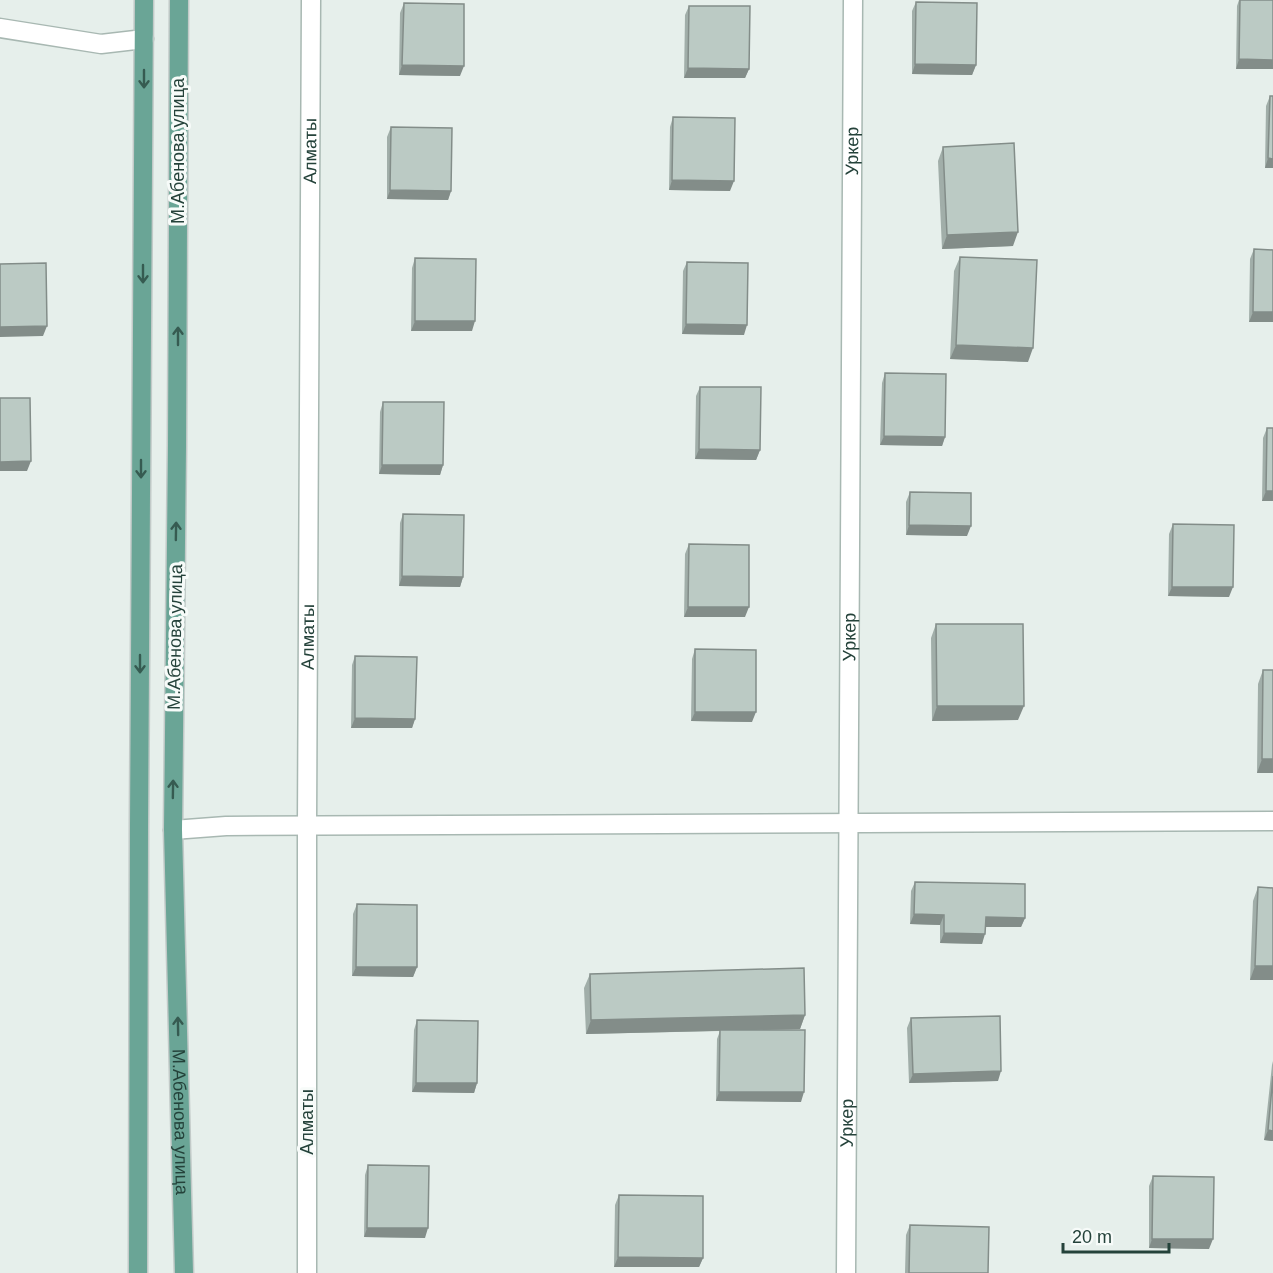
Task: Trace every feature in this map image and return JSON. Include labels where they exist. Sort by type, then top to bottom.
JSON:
[{"type":"main road","name":"М.Абенова улица","points":[[138,1273],[144,0]]},
{"type":"main road","name":"М.Абенова улица","points":[[179,0],[173,830],[184,1273]]},
{"type":"street","name":"Алматы","points":[[307,1273],[311,0]]},
{"type":"street","name":"Уркер","points":[[846,1273],[853,0]]},
{"type":"street","points":[[0,28],[101,44],[144,39]]},
{"type":"street","points":[[173,830],[226,826],[307,825],[1273,821]]},
{"type":"building","points":[[1240,0],[1273,0],[1273,60],[1239,59]]},
{"type":"building","points":[[916,2],[977,3],[976,65],[915,64]]},
{"type":"building","points":[[404,3],[464,4],[464,66],[402,65]]},
{"type":"building","points":[[689,6],[750,6],[749,69],[688,68]]},
{"type":"building","points":[[1270,96],[1273,96],[1273,159],[1268,158]]},
{"type":"building","points":[[673,117],[735,118],[734,181],[672,180]]},
{"type":"building","points":[[391,127],[452,128],[451,191],[390,190]]},
{"type":"building","points":[[1014,143],[1018,232],[947,235],[943,147]]},
{"type":"building","points":[[1254,249],[1273,250],[1273,312],[1253,312]]},
{"type":"building","points":[[960,257],[1037,260],[1033,348],[956,345]]},
{"type":"building","points":[[415,258],[476,259],[475,321],[415,321]]},
{"type":"building","points":[[687,262],[748,263],[747,325],[686,324]]},
{"type":"building","points":[[46,263],[47,326],[0,327],[0,264]]},
{"type":"building","points":[[885,373],[946,374],[945,437],[884,436]]},
{"type":"building","points":[[700,387],[761,387],[760,450],[699,449]]},
{"type":"building","points":[[0,398],[30,398],[31,461],[0,462]]},
{"type":"building","points":[[383,402],[444,402],[443,465],[382,465]]},
{"type":"building","points":[[1267,428],[1273,428],[1273,491],[1266,491]]},
{"type":"building","points":[[910,492],[971,493],[971,526],[909,525]]},
{"type":"building","points":[[403,514],[464,515],[463,577],[402,576]]},
{"type":"building","points":[[1173,524],[1234,525],[1233,587],[1172,587]]},
{"type":"building","points":[[689,544],[749,545],[749,607],[688,607]]},
{"type":"building","points":[[936,624],[1023,624],[1024,706],[937,706]]},
{"type":"building","points":[[695,649],[756,650],[756,712],[695,712]]},
{"type":"building","points":[[355,656],[417,657],[415,719],[355,718]]},
{"type":"building","points":[[1263,670],[1273,670],[1273,759],[1262,759]]},
{"type":"building","points":[[915,882],[1025,884],[1025,918],[986,917],[985,934],[944,933],[944,915],[914,914]]},
{"type":"building","points":[[1258,887],[1273,888],[1273,966],[1255,966]]},
{"type":"building","points":[[357,904],[417,905],[417,967],[356,967]]},
{"type":"building","points":[[804,968],[805,1015],[591,1020],[590,974]]},
{"type":"building","points":[[1000,1016],[1001,1071],[913,1074],[911,1018]]},
{"type":"building","points":[[417,1020],[478,1021],[477,1083],[416,1083]]},
{"type":"building","points":[[720,1030],[805,1030],[804,1092],[719,1092]]},
{"type":"building","points":[[1273,1076],[1273,1131],[1268,1130]]},
{"type":"building","points":[[368,1165],[429,1166],[428,1228],[367,1228]]},
{"type":"building","points":[[1153,1176],[1214,1177],[1213,1239],[1152,1239]]},
{"type":"building","points":[[619,1195],[703,1196],[703,1258],[618,1257]]},
{"type":"building","points":[[910,1225],[989,1227],[988,1273],[909,1273]]}]
